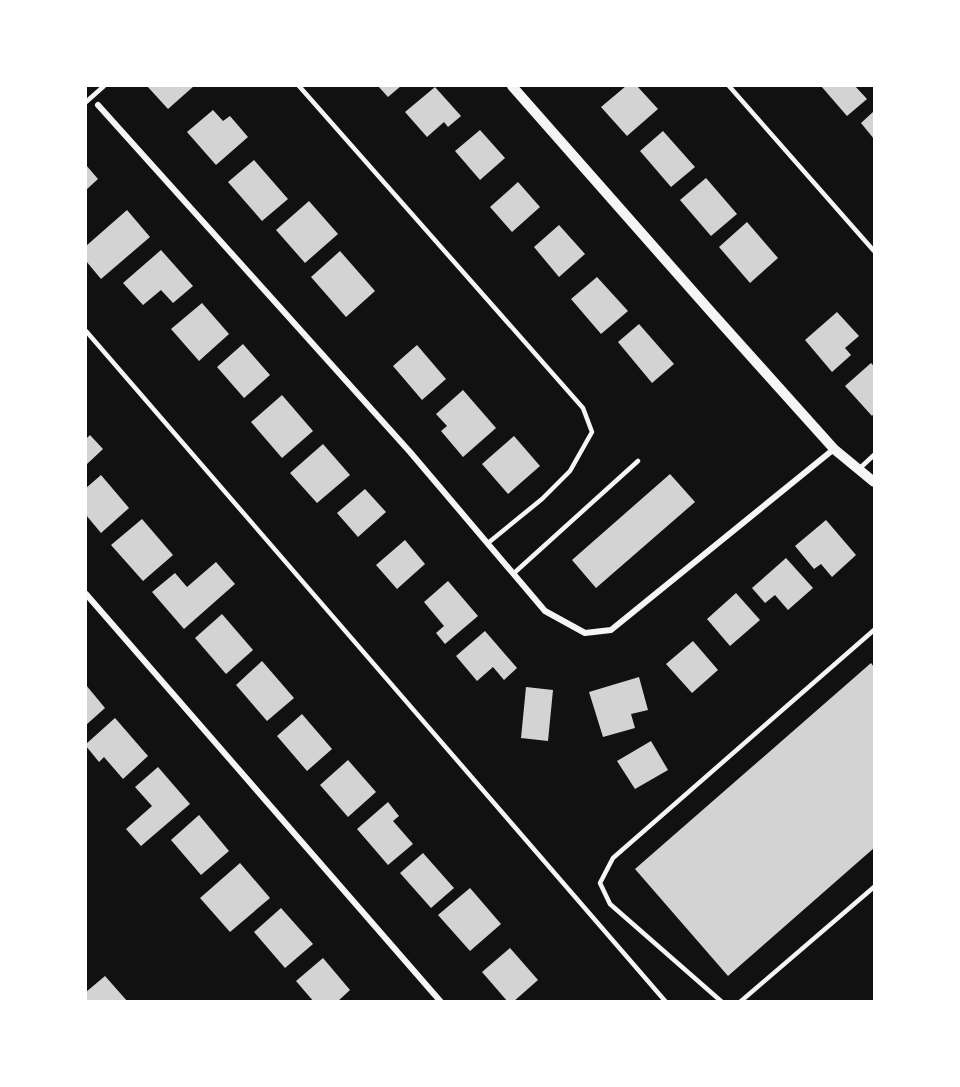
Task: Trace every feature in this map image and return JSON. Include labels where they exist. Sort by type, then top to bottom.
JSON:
[{"type":"street","points":[[512,86],[834,449],[874,482]]},
{"type":"street","points":[[98,105],[410,452],[545,611],[585,633],[611,630],[834,449]]},
{"type":"street","points":[[86,594],[441,1002]]},
{"type":"lane","points":[[86,102],[104,86]]},
{"type":"lane","points":[[300,86],[583,408],[592,432],[570,471],[542,499],[488,543]]},
{"type":"lane","points":[[729,86],[874,251]]},
{"type":"lane","points":[[86,331],[666,1002]]},
{"type":"lane","points":[[858,470],[874,455]]},
{"type":"lane","points":[[513,574],[638,461]]},
{"type":"lane","points":[[722,1002],[610,904],[600,883],[613,858],[874,630]]},
{"type":"lane","points":[[740,1002],[874,887]]},
{"type":"building","points":[[147,86],[194,86],[168,109]]},
{"type":"building","points":[[378,86],[401,86],[388,97]]},
{"type":"building","points":[[626,86],[637,86],[658,109],[627,136],[601,107]]},
{"type":"building","points":[[821,86],[855,86],[867,99],[847,116]]},
{"type":"building","points":[[435,87],[461,116],[448,127],[444,122],[427,137],[405,112]]},
{"type":"building","points":[[213,110],[223,121],[230,116],[248,137],[216,165],[187,132]]},
{"type":"building","points":[[874,111],[874,139],[861,123]]},
{"type":"building","points":[[480,130],[505,158],[480,180],[455,151]]},
{"type":"building","points":[[663,131],[695,167],[671,187],[640,151]]},
{"type":"building","points":[[254,160],[288,199],[262,221],[228,182]]},
{"type":"building","points":[[86,165],[98,179],[86,190]]},
{"type":"building","points":[[706,178],[737,214],[711,236],[680,200]]},
{"type":"building","points":[[518,182],[540,207],[512,232],[490,207]]},
{"type":"building","points":[[309,201],[338,234],[305,263],[276,230]]},
{"type":"building","points":[[127,210],[150,237],[101,279],[86,261],[86,246]]},
{"type":"building","points":[[747,222],[778,258],[750,283],[719,247]]},
{"type":"building","points":[[559,225],[585,254],[559,277],[534,247]]},
{"type":"building","points":[[161,250],[193,286],[173,303],[161,290],[143,305],[123,283]]},
{"type":"building","points":[[340,251],[375,291],[346,317],[311,277]]},
{"type":"building","points":[[597,277],[628,311],[601,334],[571,299]]},
{"type":"building","points":[[202,303],[229,334],[199,361],[171,329]]},
{"type":"building","points":[[837,312],[859,336],[845,348],[851,355],[832,372],[805,340]]},
{"type":"building","points":[[639,324],[674,364],[652,383],[618,342]]},
{"type":"building","points":[[243,344],[270,375],[244,398],[217,367]]},
{"type":"building","points":[[417,345],[446,379],[422,400],[393,366]]},
{"type":"building","points":[[871,363],[874,366],[874,413],[872,416],[845,386]]},
{"type":"building","points":[[463,390],[496,428],[463,457],[441,431],[447,426],[436,414]]},
{"type":"building","points":[[282,395],[313,431],[282,458],[251,422]]},
{"type":"building","points":[[90,435],[103,449],[86,465],[86,439]]},
{"type":"building","points":[[514,436],[540,466],[508,494],[482,464]]},
{"type":"building","points":[[323,444],[350,475],[317,503],[290,473]]},
{"type":"building","points":[[670,474],[695,502],[596,588],[572,560]]},
{"type":"building","points":[[101,475],[129,508],[101,533],[86,515],[86,488]]},
{"type":"building","points":[[365,489],[386,512],[358,537],[337,513]]},
{"type":"building","points":[[142,519],[173,555],[143,581],[111,545]]},
{"type":"building","points":[[826,520],[856,555],[832,577],[821,564],[814,569],[795,546]]},
{"type":"building","points":[[405,540],[425,564],[397,589],[376,565]]},
{"type":"building","points":[[786,558],[813,588],[788,610],[775,595],[765,603],[752,588]]},
{"type":"building","points":[[216,562],[235,584],[184,629],[152,592],[175,573],[187,587]]},
{"type":"building","points":[[448,581],[478,616],[445,644],[436,633],[444,626],[424,602]]},
{"type":"building","points":[[736,593],[760,620],[730,646],[707,619]]},
{"type":"building","points":[[222,614],[253,650],[226,674],[195,638]]},
{"type":"building","points":[[485,631],[517,668],[504,680],[493,667],[477,681],[456,656]]},
{"type":"building","points":[[693,641],[718,670],[692,693],[666,664]]},
{"type":"building","points":[[262,661],[294,698],[267,721],[236,685]]},
{"type":"building","points":[[871,663],[874,667],[874,848],[728,976],[635,869]]},
{"type":"building","points":[[639,677],[648,710],[631,714],[635,728],[603,737],[589,692]]},
{"type":"building","points":[[86,685],[105,708],[86,725]]},
{"type":"building","points":[[526,687],[553,690],[548,741],[521,738]]},
{"type":"building","points":[[302,714],[332,749],[307,771],[277,736]]},
{"type":"building","points":[[115,718],[148,756],[123,779],[104,757],[99,762],[86,746]]},
{"type":"building","points":[[651,741],[668,770],[635,789],[617,761]]},
{"type":"building","points":[[348,760],[376,792],[348,817],[320,785]]},
{"type":"building","points":[[158,767],[190,804],[141,846],[126,829],[152,806],[135,787]]},
{"type":"building","points":[[388,802],[399,816],[393,821],[413,844],[388,865],[357,829]]},
{"type":"building","points":[[199,815],[229,851],[201,875],[171,840]]},
{"type":"building","points":[[423,853],[454,888],[431,908],[400,873]]},
{"type":"building","points":[[240,863],[270,898],[230,932],[200,898]]},
{"type":"building","points":[[470,888],[501,924],[470,951],[438,915]]},
{"type":"building","points":[[281,908],[313,944],[285,968],[254,932]]},
{"type":"building","points":[[510,948],[538,980],[513,1002],[508,1002],[482,972]]},
{"type":"building","points":[[323,958],[350,990],[337,1002],[314,1002],[296,981]]},
{"type":"building","points":[[105,976],[128,1002],[86,1002],[86,992]]}]
